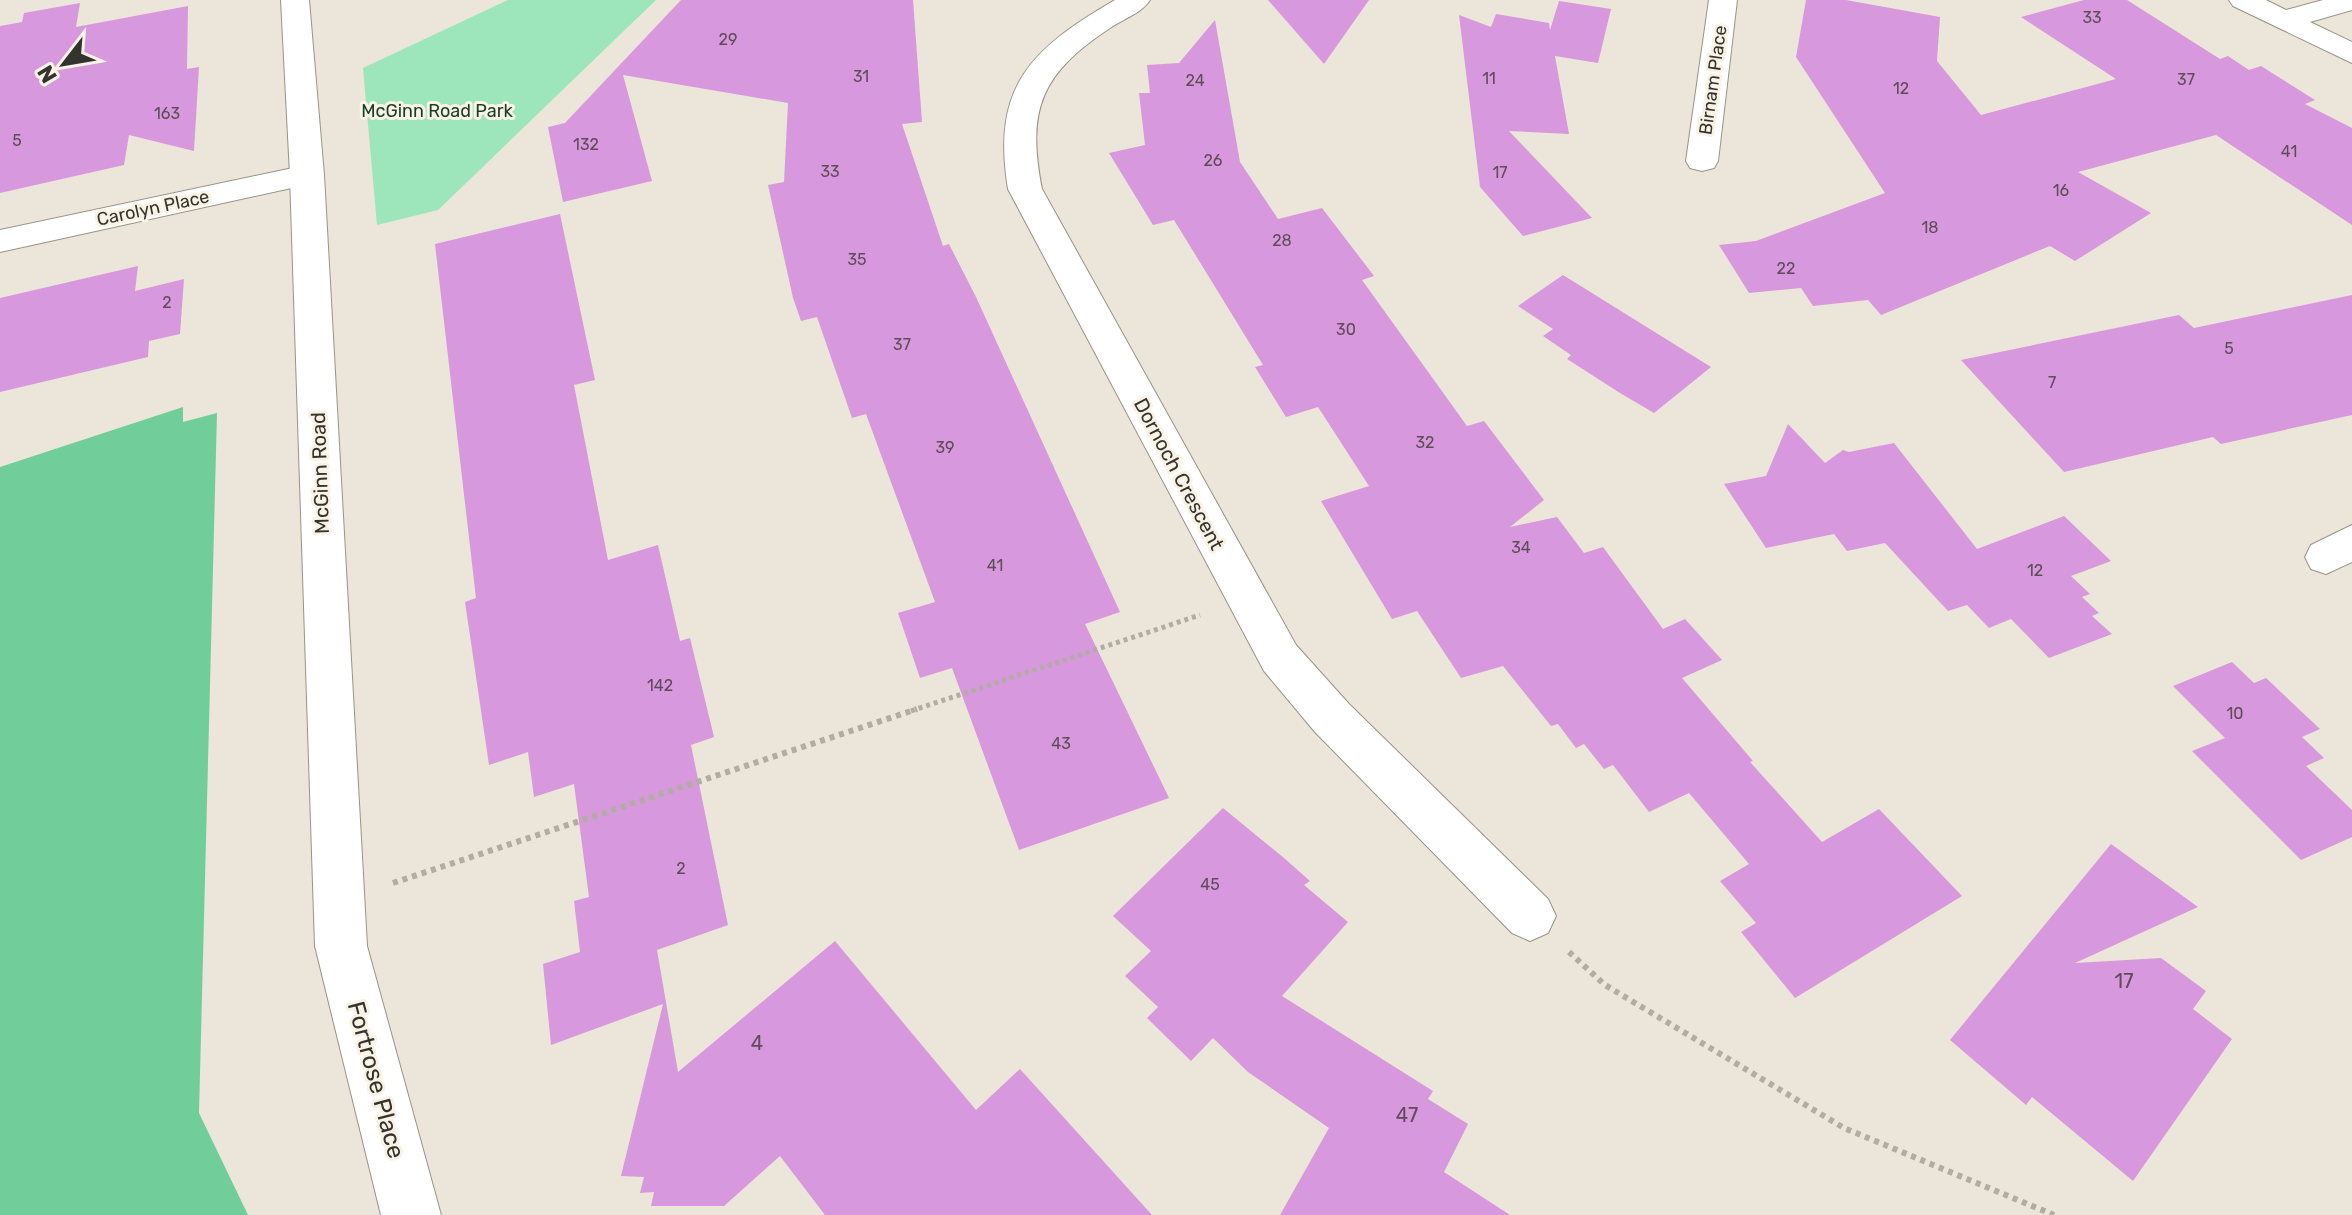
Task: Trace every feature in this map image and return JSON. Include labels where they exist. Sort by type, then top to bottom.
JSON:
[{"type":"street","name":"McGinn Road","points":[[295,0],[307,175],[340,924]]},
{"type":"street","name":"Dornoch Crescent","points":[[1136,0],[1078,33],[1052,55],[1031,84],[1020,108],[1016,157],[1025,189],[1280,658],[1332,718],[1530,916]]},
{"type":"street","name":"Birnam Place","points":[[1702,161],[1723,0]]},
{"type":"street","points":[[2243,0],[2352,54]]},
{"type":"street","points":[[2284,20],[2352,1]]},
{"type":"street","name":"Carolyn Place","points":[[0,241],[307,175]]},
{"type":"street","name":"Fortrose Place","points":[[340,924],[411,1215]]},
{"type":"path","points":[[340,924],[1246,600]]},
{"type":"path","points":[[1530,916],[1605,985],[1844,1128],[2054,1215]]},
{"type":"green space","name":"McGinn Road Park","points":[[508,0],[656,0],[438,210],[377,225],[363,68]]},
{"type":"green space","points":[[183,407],[183,422],[217,413],[199,1113],[248,1215],[0,1215],[0,467]]},
{"type":"building","points":[[681,0],[913,0],[922,122],[902,124],[943,246],[949,244],[976,297],[1120,612],[1085,624],[1169,798],[1019,850],[952,668],[920,678],[898,613],[935,602],[866,414],[852,418],[817,317],[801,321],[793,298],[768,185],[784,182],[788,103],[623,75],[652,181],[563,202],[548,127],[565,123]]},
{"type":"building","points":[[1268,0],[1369,0],[1324,64]]},
{"type":"building","points":[[1806,0],[1846,0],[1940,17],[1937,61],[1981,115],[2116,79],[2021,17],[2084,0],[2127,0],[2220,59],[2228,56],[2249,70],[2261,66],[2315,100],[2305,104],[2352,128],[2352,225],[2216,135],[2078,172],[2151,213],[2075,261],[2050,246],[1881,315],[1868,300],[1813,306],[1801,288],[1749,293],[1719,245],[1756,241],[1885,193],[1796,57]]},
{"type":"building","points":[[1559,1],[1611,9],[1598,63],[1555,56],[1569,134],[1509,131],[1592,218],[1523,236],[1480,187],[1459,15],[1491,27],[1496,14],[1549,23],[1550,30]]},
{"type":"building","points":[[80,3],[76,27],[188,6],[187,69],[199,67],[194,151],[129,135],[124,165],[0,193],[0,26],[22,22],[24,13]]},
{"type":"building","points":[[1215,20],[1240,162],[1278,219],[1322,208],[1374,276],[1362,280],[1467,426],[1484,421],[1544,500],[1510,527],[1557,517],[1584,553],[1603,547],[1663,629],[1685,619],[1722,660],[1682,678],[1753,761],[1750,762],[1822,842],[1879,809],[1962,896],[1795,998],[1741,932],[1756,923],[1720,881],[1749,864],[1689,793],[1649,812],[1613,765],[1604,769],[1584,744],[1576,748],[1558,724],[1551,726],[1503,666],[1461,678],[1417,611],[1392,619],[1321,501],[1369,486],[1318,407],[1286,417],[1255,367],[1263,365],[1174,220],[1153,225],[1109,153],[1145,145],[1139,93],[1150,93],[1147,65],[1179,63]]},
{"type":"building","points":[[560,214],[595,380],[574,385],[608,560],[658,545],[680,641],[690,638],[714,737],[691,745],[728,925],[657,950],[678,1072],[835,941],[976,1110],[1020,1069],[1152,1215],[825,1215],[780,1156],[724,1206],[651,1206],[654,1192],[640,1193],[644,1177],[621,1176],[663,1004],[551,1045],[543,964],[580,952],[574,901],[589,897],[574,784],[534,797],[528,752],[489,765],[465,602],[476,598],[435,244]]},
{"type":"building","points":[[138,266],[135,291],[184,279],[180,334],[149,341],[148,357],[0,392],[0,298]]},
{"type":"building","points":[[1563,275],[1711,367],[1654,413],[1620,393],[1567,359],[1571,355],[1543,336],[1553,329],[1518,306]]},
{"type":"building","points":[[2352,295],[2352,415],[2221,444],[2213,437],[2064,472],[1961,360],[2179,315],[2194,328]]},
{"type":"building","points":[[1788,424],[1825,463],[1843,450],[1849,452],[1894,443],[1977,549],[2064,516],[2111,561],[2071,576],[2090,594],[2082,597],[2099,613],[2092,616],[2112,634],[2049,658],[2011,619],[1989,628],[1967,605],[1948,611],[1885,543],[1847,551],[1834,534],[1766,548],[1724,484],[1766,476]]},
{"type":"building","points":[[2232,662],[2254,683],[2266,678],[2320,729],[2302,737],[2324,758],[2306,766],[2352,810],[2352,837],[2301,860],[2192,751],[2225,738],[2173,686]]},
{"type":"building","points":[[1223,808],[1310,881],[1304,885],[1348,922],[1282,996],[1433,1091],[1428,1099],[1468,1124],[1444,1172],[1510,1215],[1280,1215],[1329,1128],[1248,1072],[1213,1038],[1191,1061],[1147,1018],[1158,1007],[1125,976],[1151,951],[1113,916]]},
{"type":"building","points":[[2111,844],[2198,907],[2075,963],[2161,958],[2206,991],[2193,1009],[2232,1039],[2133,1181],[2032,1097],[2026,1105],[1950,1040]]}]
